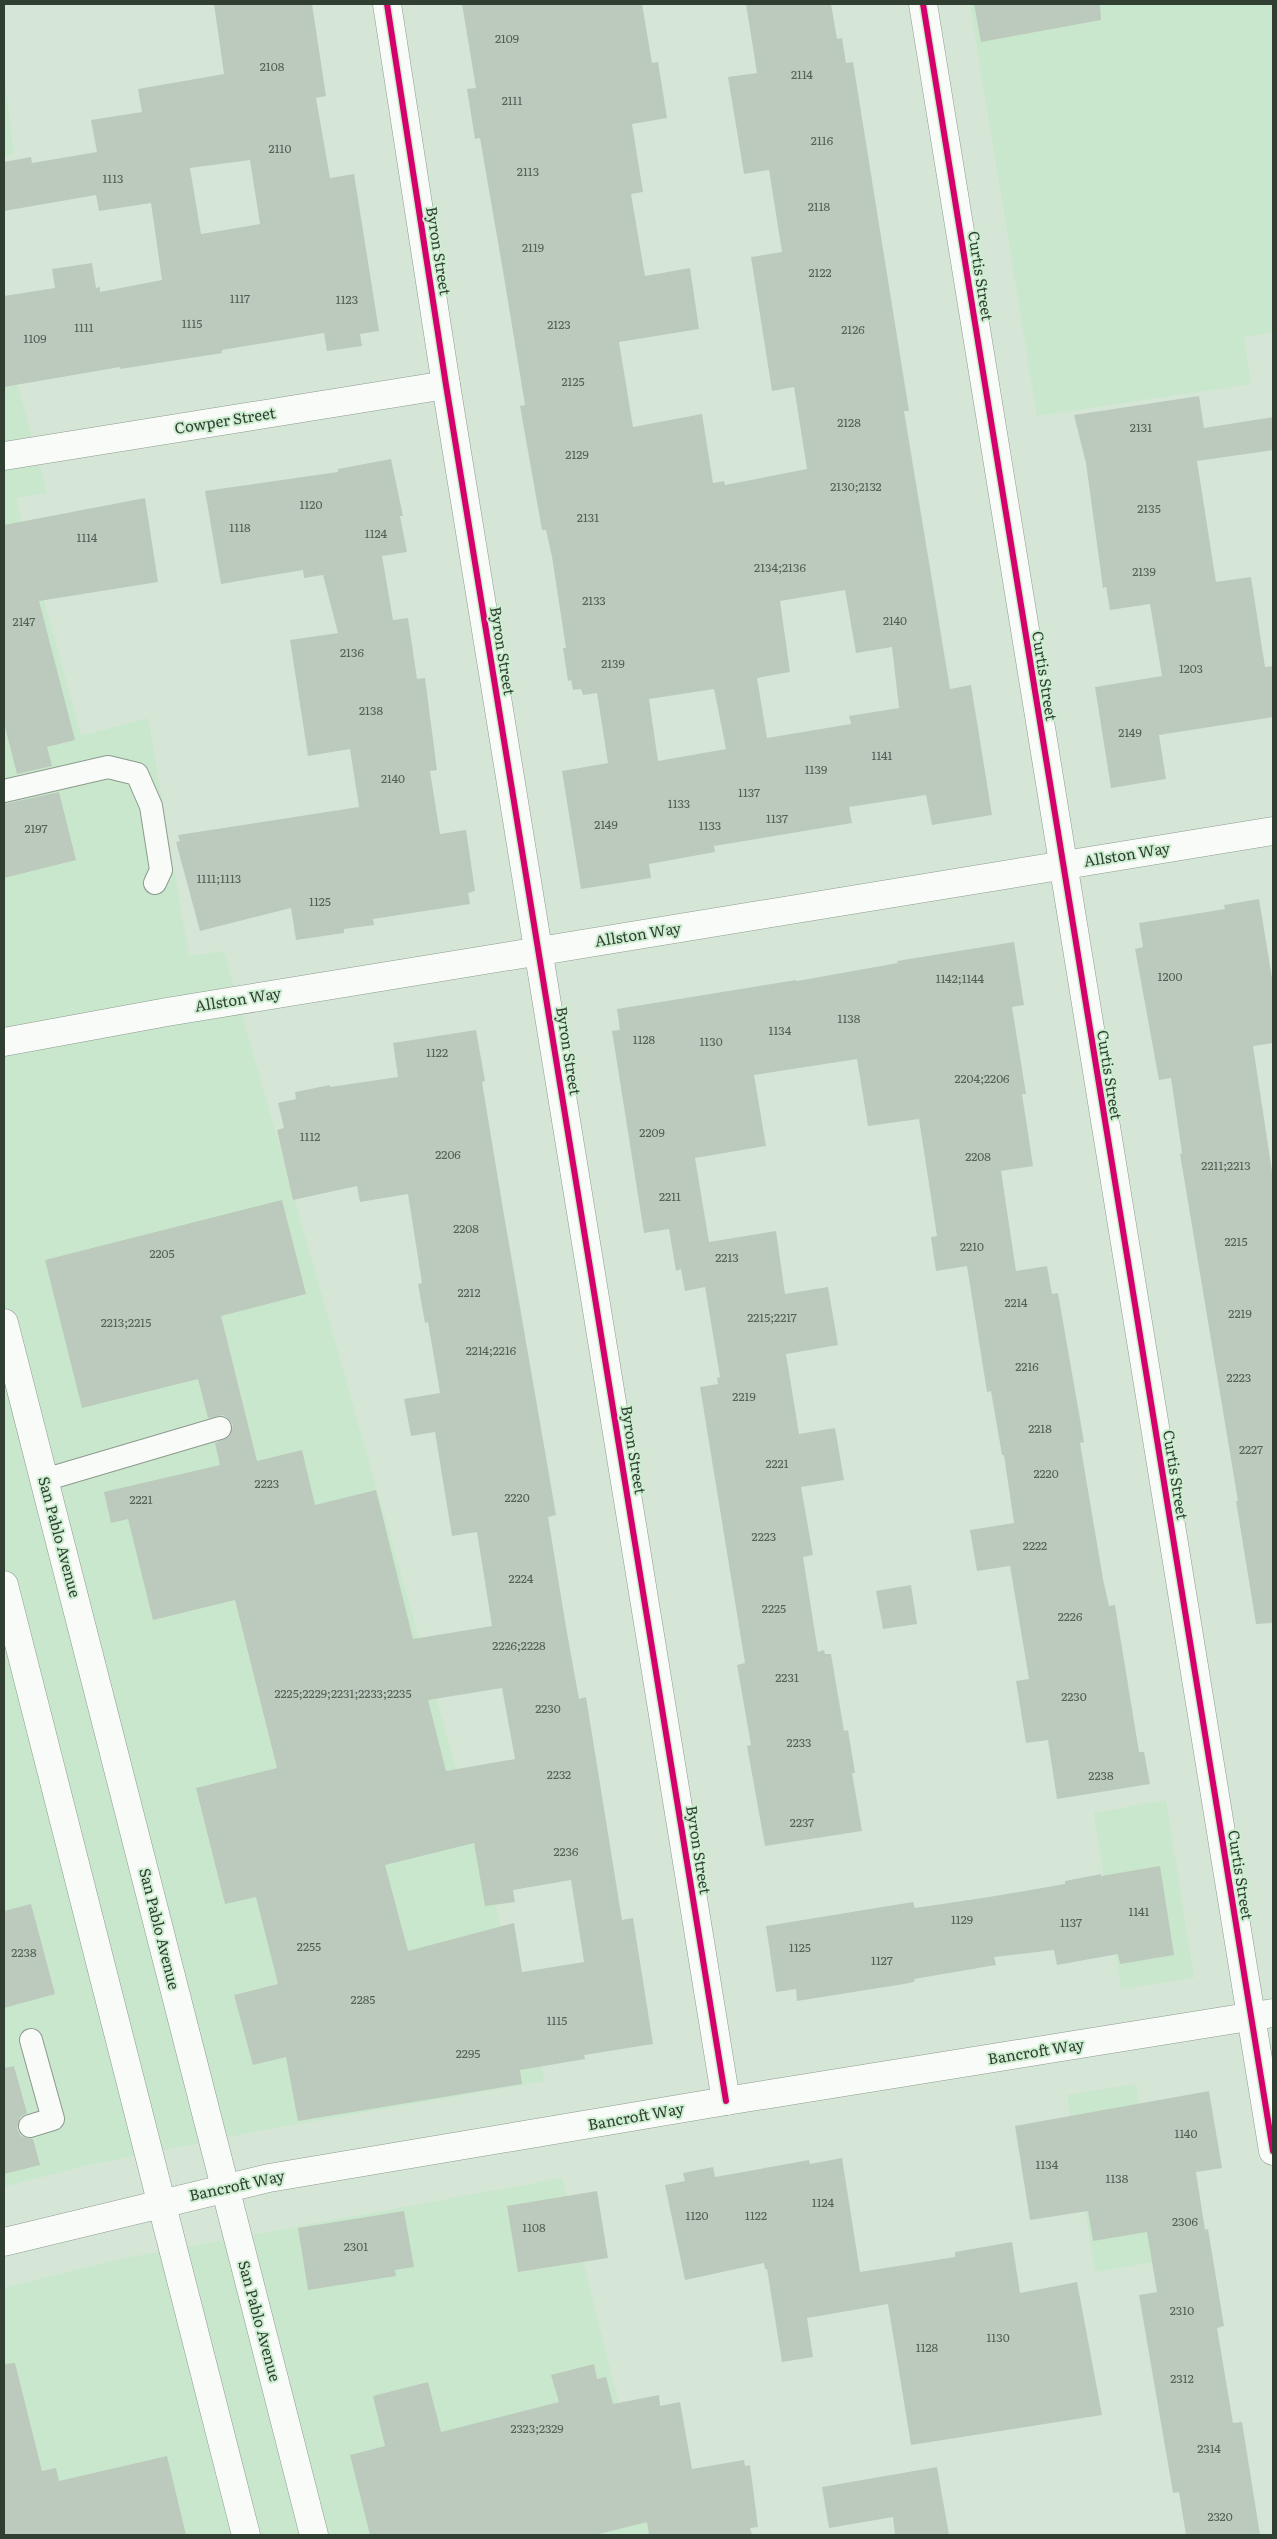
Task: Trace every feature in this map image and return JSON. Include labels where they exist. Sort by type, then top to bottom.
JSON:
[{"type":"street","name":"Byron Street","points":[[387,4],[446,385],[726,2101]]},
{"type":"street","name":"Curtis Street","points":[[923,4],[1062,865],[1262,2015],[1273,2151]]},
{"type":"street","name":"Cowper Street","points":[[4,456],[446,385]]},
{"type":"street","name":"Allston Way","points":[[4,1042],[167,1012],[1273,831]]},
{"type":"street","name":"San Pablo Avenue","points":[[4,1323],[314,2535]]},
{"type":"street","points":[[4,1585],[163,2202],[246,2535]]},
{"type":"street","name":"Bancroft Way","points":[[4,2242],[163,2202],[269,2178],[726,2101],[1262,2015]]},
{"type":"lane","points":[[4,791],[108,767],[137,774],[151,806],[162,870],[155,883]]},
{"type":"lane","points":[[44,1480],[220,1428]]},
{"type":"lane","points":[[30,2126],[53,2118],[31,2040]]},
{"type":"shaded area","points":[[970,4],[1273,4],[1273,332],[1244,337],[1251,384],[1037,416]]},
{"type":"shaded area","points":[[4,72],[14,154],[4,157]]},
{"type":"shaded area","points":[[4,333],[47,493],[16,498],[81,736],[148,718],[189,956],[224,951],[545,2081],[268,2129],[84,2166],[4,2187]]},
{"type":"shaded area","points":[[1166,1800],[1194,1978],[1121,1989],[1094,1813]]},
{"type":"shaded area","points":[[1136,2084],[1166,2260],[1095,2272],[1067,2095]]},
{"type":"shaded area","points":[[562,2178],[652,2535],[4,2535],[4,2288],[115,2260]]},
{"type":"building","points":[[214,4],[312,4],[326,96],[316,98],[330,178],[354,174],[379,331],[360,334],[362,346],[327,351],[324,333],[222,350],[222,353],[120,369],[120,367],[4,387],[4,296],[55,288],[52,269],[92,263],[96,288],[100,287],[100,292],[162,280],[151,203],[99,211],[96,195],[4,211],[4,162],[31,157],[32,163],[97,152],[91,120],[142,112],[138,89],[224,74]],"holes":[[[250,160],[260,224],[201,234],[190,168]]]},
{"type":"building","points":[[462,4],[642,4],[652,63],[658,62],[667,118],[632,124],[643,192],[631,194],[645,276],[690,268],[699,329],[619,342],[633,427],[702,414],[713,483],[724,481],[725,485],[807,469],[794,387],[772,391],[751,257],[782,252],[769,170],[744,174],[728,77],[757,73],[746,4],[831,4],[837,39],[842,38],[846,63],[853,62],[909,411],[904,411],[950,689],[971,685],[992,815],[932,825],[926,795],[849,807],[852,823],[714,846],[715,852],[649,864],[651,878],[581,889],[562,771],[608,763],[597,693],[583,695],[581,689],[573,690],[571,680],[568,681],[563,648],[566,648],[552,557],[546,530],[542,530],[520,406],[525,405],[504,277],[480,138],[475,139],[467,89],[476,88]],"holes":[[[845,590],[856,653],[892,647],[899,708],[849,716],[851,724],[767,738],[757,678],[790,672],[780,601]],[[714,689],[726,749],[658,761],[649,699]]]},
{"type":"building","points":[[974,4],[1100,4],[1101,20],[981,42]]},
{"type":"building","points":[[1199,396],[1204,428],[1273,417],[1273,450],[1197,461],[1216,582],[1251,577],[1265,667],[1273,666],[1273,717],[1159,735],[1166,779],[1111,788],[1095,687],[1162,676],[1150,604],[1110,610],[1106,587],[1103,588],[1086,463],[1074,415]]},
{"type":"building","points":[[391,459],[403,516],[400,516],[407,552],[382,556],[393,620],[408,618],[417,679],[425,678],[437,770],[430,771],[440,834],[466,830],[475,891],[468,893],[470,904],[373,919],[374,925],[344,929],[344,933],[296,940],[291,908],[200,931],[176,842],[180,841],[178,835],[359,807],[350,749],[308,756],[290,640],[338,633],[323,575],[304,578],[303,570],[221,584],[205,491],[338,472],[338,469]]},
{"type":"building","points":[[145,498],[158,582],[39,601],[75,740],[47,747],[52,766],[17,774],[4,723],[4,525]]},
{"type":"building","points":[[59,792],[76,860],[4,878],[4,804]]},
{"type":"building","points":[[1259,899],[1273,984],[1273,1043],[1253,1046],[1273,1178],[1273,1623],[1256,1624],[1236,1501],[1238,1501],[1180,1154],[1182,1153],[1171,1078],[1159,1080],[1135,949],[1143,947],[1139,923],[1225,909],[1224,905]]},
{"type":"building","points":[[1014,942],[1024,1005],[1012,1007],[1026,1094],[1022,1094],[1033,1166],[1001,1171],[1016,1271],[1047,1266],[1052,1294],[1058,1293],[1084,1442],[1080,1443],[1103,1579],[1109,1606],[1115,1605],[1139,1752],[1144,1752],[1150,1784],[1057,1799],[1048,1740],[1026,1743],[1016,1681],[1029,1679],[1010,1566],[977,1571],[970,1530],[1014,1523],[1004,1455],[1002,1455],[991,1391],[987,1392],[967,1266],[936,1271],[931,1237],[937,1236],[919,1119],[868,1126],[857,1059],[754,1075],[766,1146],[695,1158],[709,1242],[776,1231],[785,1294],[828,1287],[838,1345],[786,1354],[799,1434],[835,1428],[844,1480],[801,1487],[813,1555],[803,1557],[818,1652],[824,1650],[825,1654],[831,1654],[844,1731],[848,1730],[855,1773],[852,1773],[862,1831],[765,1846],[747,1746],[751,1745],[737,1665],[745,1663],[700,1387],[718,1384],[717,1378],[720,1377],[705,1287],[685,1291],[681,1269],[676,1271],[669,1229],[644,1233],[612,1031],[620,1030],[617,1009],[797,981],[898,963],[897,961]]},
{"type":"building","points":[[476,1030],[485,1081],[482,1082],[556,1515],[548,1517],[566,1627],[579,1699],[586,1697],[622,1920],[633,1918],[653,2044],[584,2055],[585,2059],[520,2070],[522,2084],[298,2121],[286,2057],[253,2065],[234,1995],[278,1984],[256,1897],[225,1904],[196,1788],[277,1768],[235,1600],[153,1620],[128,1519],[111,1523],[104,1492],[220,1465],[215,1443],[229,1437],[233,1425],[224,1415],[208,1418],[198,1379],[82,1408],[45,1260],[282,1200],[306,1294],[221,1316],[257,1461],[302,1450],[315,1505],[376,1490],[413,1639],[492,1626],[477,1532],[452,1536],[435,1432],[411,1436],[404,1399],[440,1393],[428,1322],[425,1323],[418,1284],[422,1283],[408,1194],[360,1202],[357,1186],[293,1200],[277,1130],[284,1128],[278,1103],[296,1099],[295,1092],[330,1085],[330,1087],[398,1077],[393,1043]],"holes":[[[502,1688],[515,1759],[446,1771],[428,1700]],[[474,1843],[485,1906],[515,1902],[513,1890],[571,1880],[584,1962],[522,1972],[514,1923],[408,1951],[385,1865]]]},
{"type":"building","points":[[911,1585],[917,1624],[883,1629],[876,1591]]},
{"type":"building","points":[[1160,1866],[1174,1955],[1120,1964],[1118,1954],[1057,1965],[1054,1950],[994,1957],[996,1965],[914,1979],[915,1981],[910,1983],[797,2001],[796,1989],[776,1992],[766,1926],[913,1902],[915,1908],[989,1897],[1065,1884],[1065,1881],[1101,1874],[1101,1876]]},
{"type":"building","points":[[31,1904],[55,1994],[4,2008],[4,1911]]},
{"type":"building","points":[[14,2066],[27,2113],[20,2117],[17,2129],[21,2136],[33,2139],[40,2165],[4,2174],[4,2068]]},
{"type":"building","points":[[1209,2091],[1222,2168],[1196,2172],[1205,2230],[1208,2229],[1224,2326],[1217,2328],[1233,2423],[1242,2422],[1260,2535],[1186,2535],[1179,2492],[1173,2493],[1139,2295],[1157,2292],[1147,2232],[1093,2241],[1088,2211],[1030,2220],[1015,2126]]},
{"type":"building","points":[[842,2158],[860,2272],[955,2257],[955,2252],[1012,2242],[1020,2293],[1077,2282],[1102,2415],[911,2445],[888,2304],[807,2318],[813,2357],[782,2362],[767,2269],[765,2269],[764,2263],[685,2280],[665,2185],[685,2181],[683,2173],[713,2167],[715,2177],[809,2160],[810,2164]]},
{"type":"building","points":[[597,2191],[608,2258],[518,2272],[507,2206]]},
{"type":"building","points":[[404,2211],[414,2267],[395,2270],[396,2276],[308,2290],[298,2228]]},
{"type":"building","points":[[15,2363],[42,2471],[56,2468],[59,2481],[167,2456],[186,2535],[4,2535],[4,2364]]},
{"type":"building","points":[[594,2364],[597,2379],[606,2377],[613,2404],[659,2395],[660,2406],[680,2402],[692,2469],[744,2460],[745,2466],[750,2465],[758,2527],[750,2528],[752,2535],[649,2535],[647,2522],[595,2535],[370,2535],[350,2455],[385,2446],[373,2396],[428,2382],[441,2432],[559,2402],[551,2375]]},
{"type":"building","points":[[937,2467],[949,2535],[895,2535],[893,2517],[829,2528],[822,2487]]},
{"type":"cycle path","points":[[387,4],[446,385],[726,2101]]},
{"type":"cycle path","points":[[923,4],[1273,2151]]}]
